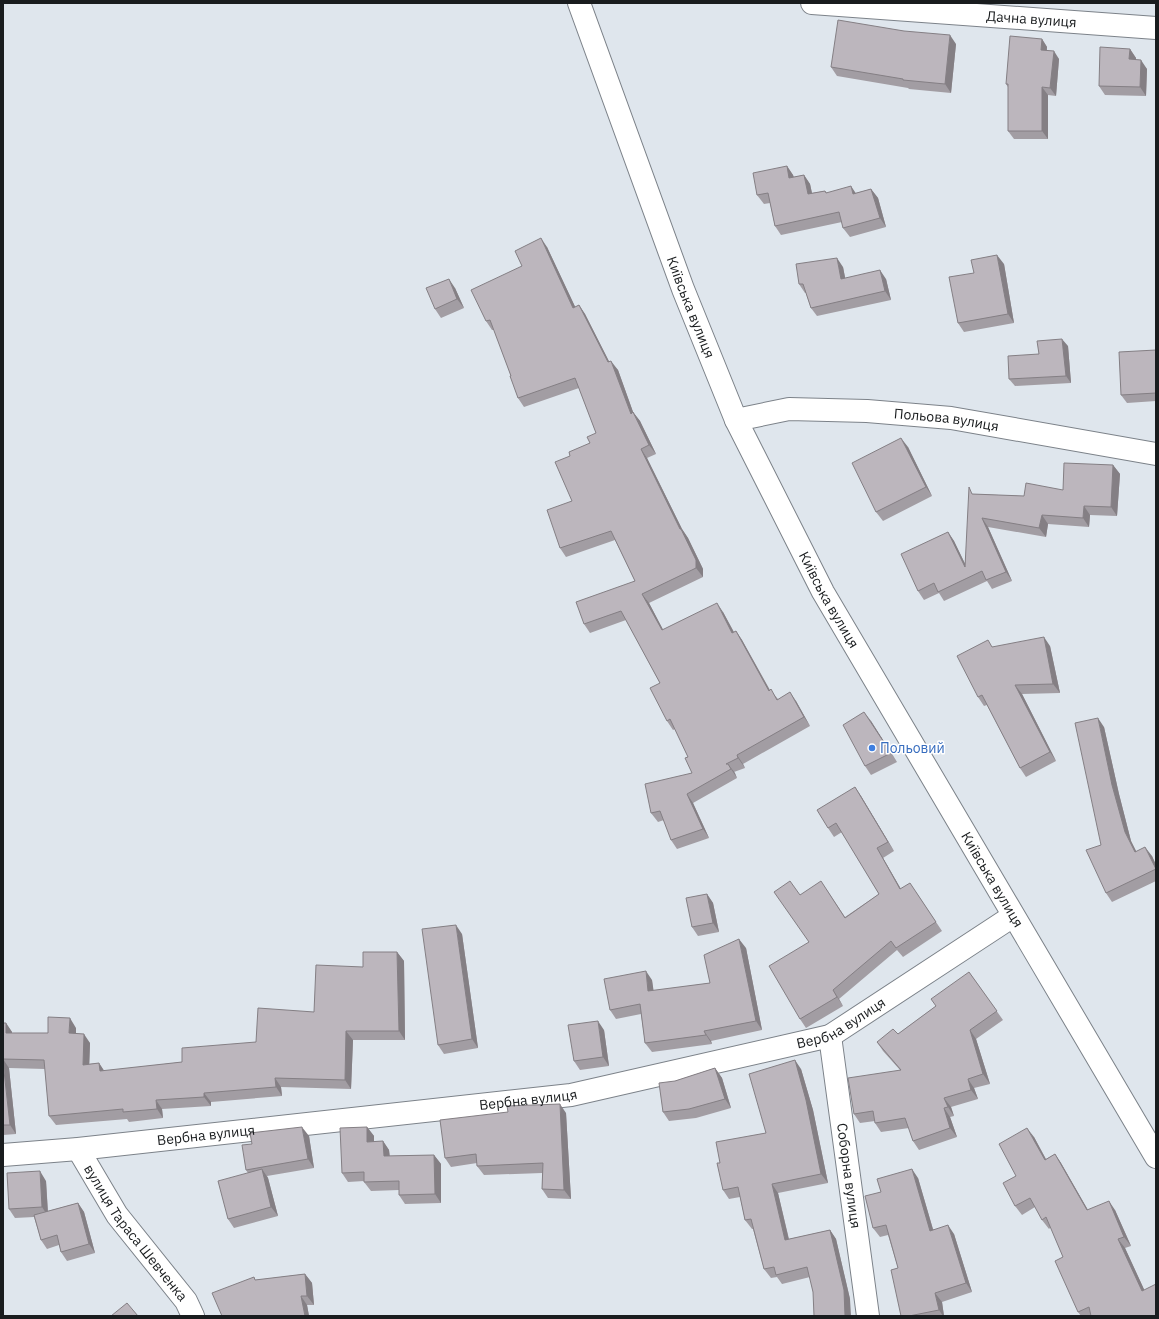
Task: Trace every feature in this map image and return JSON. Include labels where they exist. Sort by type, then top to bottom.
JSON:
[{"type":"street","name":"Київська вулиця","points":[[580,3],[683,289],[736,420],[823,592],[1156,1157]]},
{"type":"street","name":"Дачна вулиця","points":[[812,3],[1156,28]]},
{"type":"street","name":"Польова вулиця","points":[[736,420],[789,409],[875,411],[951,418],[1156,454]]},
{"type":"street","name":"Вербна вулиця","points":[[3,1155],[78,1149],[571,1095],[830,1036],[1013,916]]},
{"type":"street","name":"Соборна вулиця","points":[[830,1036],[868,1316]]},
{"type":"street","name":"вулиця Тараса Шевченка","points":[[78,1149],[117,1215],[186,1301],[193,1316]]},
{"type":"building","points":[[838,20],[904,31],[950,35],[945,84],[903,80],[831,67]]},
{"type":"building","points":[[1010,36],[1042,39],[1041,50],[1054,51],[1050,88],[1042,87],[1042,131],[1008,131],[1008,84],[1006,84]]},
{"type":"building","points":[[1100,47],[1130,49],[1129,59],[1141,60],[1140,87],[1099,86]]},
{"type":"building","points":[[787,166],[789,178],[804,175],[808,194],[825,191],[826,193],[851,186],[853,194],[871,189],[880,218],[843,228],[839,212],[775,226],[768,193],[757,195],[753,173]]},
{"type":"building","points":[[541,238],[573,308],[579,305],[608,362],[611,361],[631,414],[633,412],[649,445],[641,449],[696,560],[696,568],[642,594],[662,630],[717,603],[732,633],[736,631],[769,691],[771,689],[777,700],[790,692],[804,717],[737,755],[738,758],[726,764],[728,764],[731,769],[687,794],[703,829],[671,840],[660,811],[651,813],[645,784],[692,773],[685,758],[688,757],[670,719],[667,721],[650,688],[660,683],[621,611],[584,624],[576,602],[635,581],[611,531],[560,548],[547,510],[572,501],[555,462],[570,456],[569,452],[590,443],[587,437],[596,433],[575,378],[518,398],[490,320],[486,321],[471,290],[522,266],[515,251]]},
{"type":"building","points":[[997,255],[1008,314],[958,323],[949,277],[974,273],[971,260]]},
{"type":"building","points":[[837,258],[841,279],[880,270],[885,291],[811,308],[803,284],[799,284],[796,264]]},
{"type":"building","points":[[449,279],[457,299],[435,309],[426,288]]},
{"type":"building","points":[[1062,339],[1066,376],[1009,379],[1008,356],[1039,354],[1037,341]]},
{"type":"building","points":[[1156,350],[1156,393],[1121,395],[1119,352]]},
{"type":"building","points":[[901,438],[926,487],[876,512],[852,463]]},
{"type":"building","points":[[1064,463],[1113,465],[1111,507],[1084,506],[1083,518],[1042,515],[1039,528],[982,518],[1006,572],[986,580],[982,571],[938,592],[934,583],[918,591],[901,554],[948,532],[965,567],[969,487],[972,494],[1024,496],[1026,483],[1063,490]]},
{"type":"building","points":[[1044,637],[1053,684],[1015,685],[1050,752],[1020,768],[982,695],[978,697],[957,656],[988,640],[992,647]]},
{"type":"building","name":"Польовий","points":[[864,712],[891,753],[865,766],[843,725]]},
{"type":"building","points":[[1098,718],[1112,785],[1125,832],[1135,852],[1145,847],[1156,869],[1106,893],[1086,850],[1101,845],[1075,723]]},
{"type":"building","points":[[855,787],[888,842],[877,848],[900,889],[910,883],[936,922],[896,948],[891,941],[833,990],[837,997],[800,1019],[769,966],[809,942],[774,892],[790,881],[800,895],[821,881],[845,918],[879,894],[836,823],[828,828],[817,810]]},
{"type":"building","points":[[707,894],[713,923],[692,927],[686,898]]},
{"type":"building","points":[[456,925],[472,1039],[438,1045],[422,929]]},
{"type":"building","points":[[739,939],[756,1021],[704,1031],[706,1035],[645,1043],[640,1004],[610,1010],[604,979],[646,971],[648,991],[710,983],[704,955]]},
{"type":"building","points":[[363,952],[397,952],[399,1031],[346,1031],[345,1080],[275,1078],[276,1087],[204,1093],[204,1097],[156,1100],[157,1109],[123,1112],[123,1109],[49,1116],[44,1060],[3,1059],[3,1023],[6,1023],[6,1033],[48,1033],[48,1017],[70,1018],[69,1033],[84,1034],[83,1065],[99,1063],[100,1071],[182,1062],[182,1048],[256,1042],[258,1008],[314,1012],[316,965],[363,967]]},
{"type":"building","points":[[969,972],[997,1011],[970,1030],[983,1074],[968,1079],[971,1090],[944,1098],[948,1107],[944,1108],[950,1128],[913,1141],[905,1118],[875,1123],[873,1111],[854,1114],[848,1078],[901,1070],[877,1042],[893,1029],[898,1034],[936,1006],[931,999]]},
{"type":"building","points":[[598,1021],[603,1057],[574,1061],[568,1025]]},
{"type":"building","points":[[795,1060],[806,1100],[821,1174],[772,1184],[785,1240],[830,1230],[844,1290],[845,1316],[814,1316],[813,1292],[807,1267],[776,1275],[774,1267],[764,1269],[751,1219],[745,1220],[738,1187],[723,1190],[717,1163],[720,1163],[716,1142],[766,1133],[749,1074]]},
{"type":"building","points":[[3,1062],[10,1125],[3,1125]]},
{"type":"building","points":[[715,1068],[725,1099],[689,1109],[663,1112],[659,1083],[675,1081]]},
{"type":"building","points":[[560,1104],[564,1190],[542,1189],[543,1163],[477,1166],[476,1154],[445,1158],[440,1120],[508,1112],[507,1106]]},
{"type":"building","points":[[302,1127],[308,1159],[246,1170],[242,1145],[252,1144],[250,1133]]},
{"type":"building","points":[[367,1127],[367,1142],[383,1141],[384,1156],[434,1155],[435,1194],[399,1195],[399,1181],[364,1182],[364,1172],[342,1173],[340,1128]]},
{"type":"building","points":[[1027,1128],[1045,1160],[1055,1154],[1087,1210],[1109,1201],[1124,1237],[1118,1239],[1142,1291],[1156,1284],[1156,1316],[1091,1316],[1089,1307],[1078,1312],[1055,1261],[1063,1257],[1046,1217],[1042,1220],[1030,1198],[1015,1206],[1003,1183],[1016,1176],[999,1144]]},
{"type":"building","points":[[262,1169],[271,1207],[228,1219],[218,1181]]},
{"type":"building","points":[[912,1169],[930,1231],[948,1225],[966,1283],[935,1293],[939,1310],[909,1316],[901,1316],[891,1270],[898,1268],[886,1225],[873,1228],[865,1196],[881,1192],[877,1179]]},
{"type":"building","points":[[40,1171],[42,1207],[9,1209],[7,1173]]},
{"type":"building","points":[[78,1203],[89,1244],[61,1252],[57,1235],[41,1240],[34,1215]]},
{"type":"building","points":[[305,1274],[307,1296],[301,1296],[305,1316],[222,1316],[212,1293],[254,1277],[255,1280]]},
{"type":"building","points":[[127,1303],[138,1316],[111,1316]]},
{"type":"place","name":"Польовий","points":[[872,748]]}]
